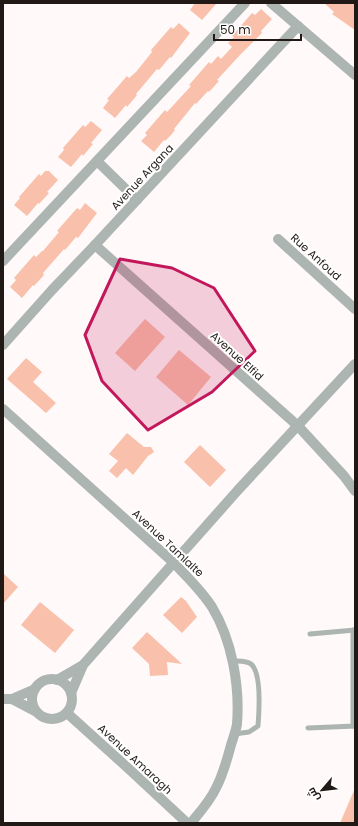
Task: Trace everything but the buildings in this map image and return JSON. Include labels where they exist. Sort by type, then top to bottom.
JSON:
[{"type":"street","points":[[3,261],[244,3]]},
{"type":"street","points":[[271,3],[355,75]]},
{"type":"street","name":"Avenue Argana","points":[[3,345],[52,290],[298,26]]},
{"type":"street","points":[[97,161],[137,200]]},
{"type":"street","name":"Rue Anfoud","points":[[278,239],[355,309]]},
{"type":"street","name":"Avenue Elfid","points":[[95,245],[298,426],[344,476],[355,491]]},
{"type":"street","points":[[57,680],[82,665],[238,490],[355,364]]},
{"type":"street","name":"Avenue Tamlalte","points":[[3,409],[174,563],[212,607],[220,623],[227,641],[236,679],[237,726],[224,770],[216,790],[191,823]]},
{"type":"street","points":[[71,693],[82,665]]},
{"type":"street","points":[[57,680],[63,682],[68,687],[71,693],[72,704],[62,718],[54,720],[47,719],[36,711],[32,704],[32,696],[39,684],[44,681],[57,680]]},
{"type":"street","points":[[7,699],[35,689]]},
{"type":"street","points":[[7,699],[36,711]]},
{"type":"street","name":"Avenue Amaragh","points":[[67,713],[130,769],[186,823]]},
{"type":"lane","points":[[308,728],[354,726],[354,630],[310,634]]},
{"type":"lane","points":[[232,660],[243,661],[251,664],[257,672],[259,709],[258,726],[249,732],[234,734]]},
{"type":"highlighted area","points":[[120,259],[172,268],[214,288],[255,351],[212,392],[148,430],[102,381],[85,335]]}]
